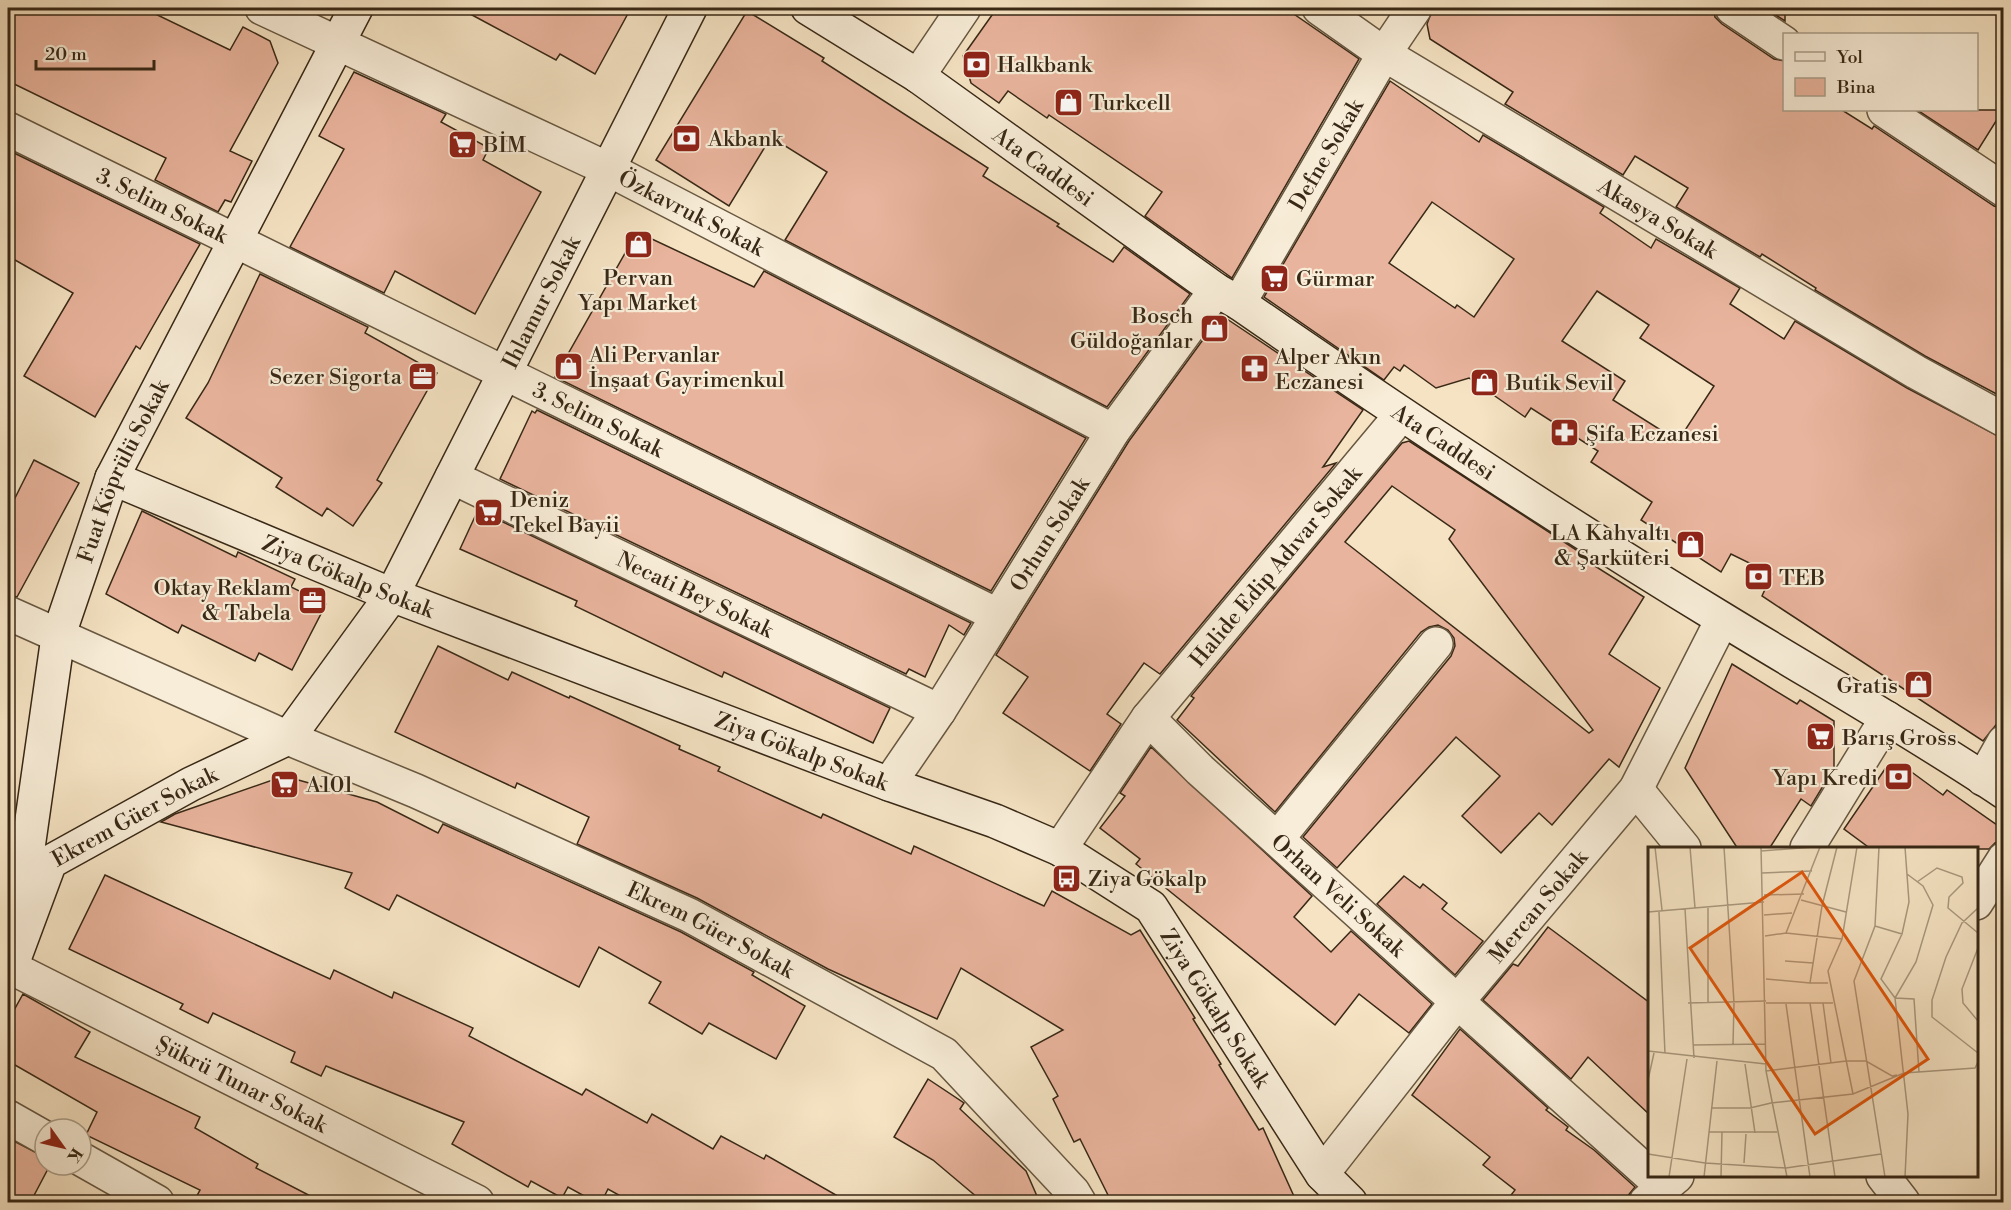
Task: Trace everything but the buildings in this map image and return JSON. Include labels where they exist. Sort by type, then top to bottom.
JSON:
[{"type":"street","name":"Özkavruk Sokak","points":[[262,8],[608,169],[1113,431]]},
{"type":"street","name":"Fuat Köprülü Sokak","points":[[9,969],[58,637],[112,478],[356,8]]},
{"type":"street","name":"Ihlamur Sokak","points":[[288,738],[392,595],[690,8]]},
{"type":"street","name":"Ata Caddesi","points":[[808,8],[918,76],[1228,296],[1401,415],[1722,620],[1887,718],[1993,785]]},
{"type":"street","points":[[918,76],[964,8]]},
{"type":"street","name":"Akasya Sokak","points":[[1319,8],[1384,54],[1916,372],[2004,420]]},
{"type":"street","name":"Defne Sokak","points":[[1228,296],[1415,8]]},
{"type":"street","points":[[1732,8],[1783,42]]},
{"type":"street","points":[[1886,111],[2004,190]]},
{"type":"street","name":"3. Selim Sokak","points":[[8,129],[236,239],[997,615]]},
{"type":"street","name":"Orhun Sokak","points":[[889,784],[939,711],[1113,431],[1228,296]]},
{"type":"street","name":"Halide Edip Adıvar Sokak","points":[[1148,718],[1401,415]]},
{"type":"street","name":"Necati Bey Sokak","points":[[452,477],[939,711]]},
{"type":"street","name":"Ziya Gökalp Sokak","points":[[112,478],[392,595],[889,784],[995,821],[1060,849],[1151,907],[1322,1174],[1350,1203]]},
{"type":"street","name":"Ekrem Güer Sokak","points":[[8,613],[288,738],[416,791],[689,915],[944,1054],[1072,1192],[1079,1203]]},
{"type":"street","name":"Mercan Sokak","points":[[1322,1174],[1456,1003],[1636,789],[1722,620]]},
{"type":"street","points":[[1277,839],[1436,644]]},
{"type":"street","points":[[1060,849],[1148,718]]},
{"type":"street","name":"Orhan Veli Sokak","points":[[1148,718],[1200,770],[1648,1175]]},
{"type":"street","points":[[1808,847],[1887,718]]},
{"type":"street","name":"Ekrem Güer Sokak","points":[[9,969],[50,862],[191,784],[288,738]]},
{"type":"street","points":[[1993,785],[2004,741]]},
{"type":"street","points":[[1636,789],[1682,847]]},
{"type":"street","points":[[1978,901],[2004,859]]},
{"type":"street","name":"Şükrü Tunar Sokak","points":[[9,969],[477,1203]]},
{"type":"street","points":[[8,1117],[33,1131]]},
{"type":"street","points":[[93,1166],[158,1203]]},
{"type":"street","points":[[1884,1177],[1903,1203]]},
{"type":"place","name":"Halkbank","points":[[976,64]]},
{"type":"place","name":"Turkcell","points":[[1068,102]]},
{"type":"place","name":"Akbank","points":[[687,138]]},
{"type":"place","name":"BİM","points":[[462,144]]},
{"type":"place","name":"Pervan Yapı Market","points":[[638,245]]},
{"type":"place","name":"Gürmar","points":[[1275,278]]},
{"type":"place","name":"Bosch Güldoğanlar","points":[[1214,328]]},
{"type":"place","name":"Ali Pervanlar İnşaat Gayrimenkul","points":[[568,367]]},
{"type":"place","name":"Alper Akın Eczanesi","points":[[1254,369]]},
{"type":"place","name":"Sezer Sigorta","points":[[423,376]]},
{"type":"place","name":"Butik Sevil","points":[[1485,382]]},
{"type":"place","name":"Şifa Eczanesi","points":[[1565,433]]},
{"type":"place","name":"Deniz Tekel Bayii","points":[[489,512]]},
{"type":"place","name":"LA Kahvaltı & Şarküteri","points":[[1691,545]]},
{"type":"place","name":"TEB","points":[[1758,577]]},
{"type":"place","name":"Oktay Reklam & Tabela","points":[[312,600]]},
{"type":"place","name":"Gratis","points":[[1919,685]]},
{"type":"place","name":"Barış Gross","points":[[1821,737]]},
{"type":"place","name":"Yapı Kredi","points":[[1899,777]]},
{"type":"place","name":"A101","points":[[285,784]]},
{"type":"place","name":"Ziya Gökalp","points":[[1067,878]]}]
